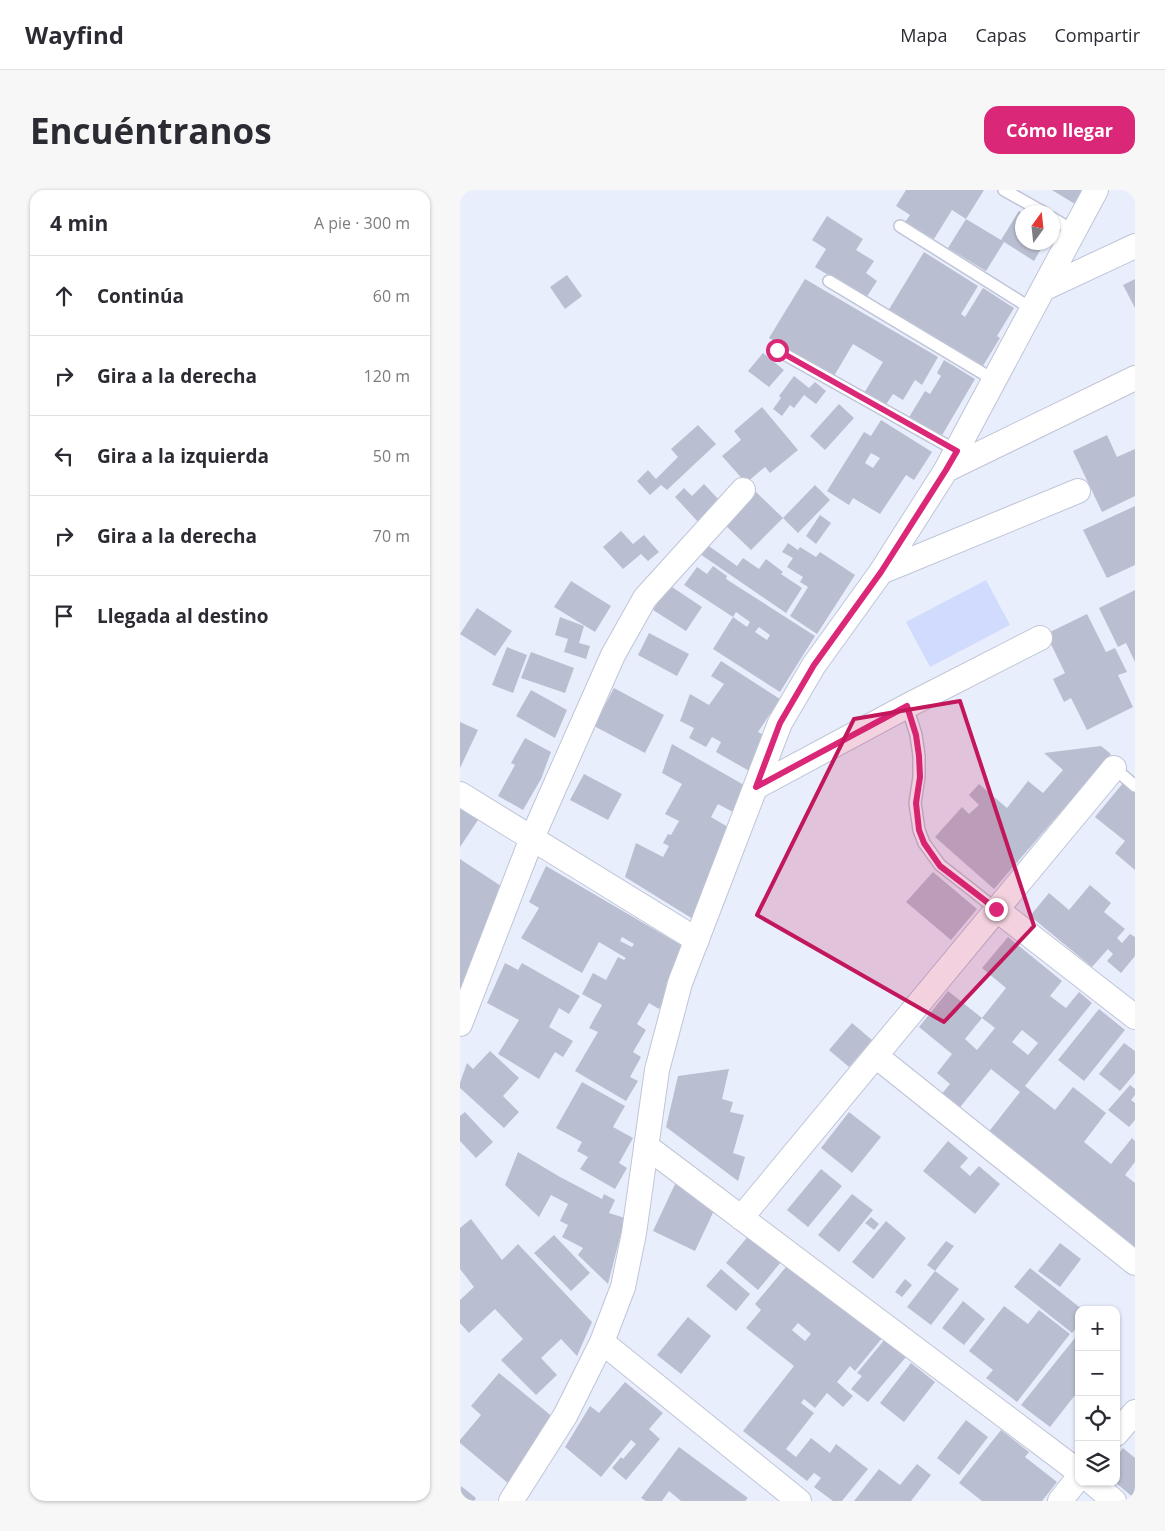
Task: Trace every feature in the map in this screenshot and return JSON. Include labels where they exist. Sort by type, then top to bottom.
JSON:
[{"type":"street","points":[[511,1501],[566,1416],[602,1342],[623,1287],[634,1233],[657,1070],[680,983],[780,723],[814,665],[881,572],[952,460],[1096,190]]},
{"type":"street","points":[[1038,299],[1135,246]]},
{"type":"street","points":[[952,460],[1135,378]]},
{"type":"street","points":[[460,1024],[532,838],[613,655],[645,598],[743,490]]},
{"type":"street","points":[[881,572],[1078,491]]},
{"type":"street","points":[[756,787],[907,706],[1040,638]]},
{"type":"street","points":[[741,1218],[1114,768]]},
{"type":"street","points":[[460,794],[697,940]]},
{"type":"street","points":[[996,909],[1135,1017]]},
{"type":"street","points":[[876,1056],[1135,1263]]},
{"type":"street","points":[[646,1146],[1075,1469]]},
{"type":"street","points":[[602,1342],[799,1501]]},
{"type":"street","points":[[1120,1429],[1135,1412]]},
{"type":"street","points":[[1060,1501],[1075,1482]]},
{"type":"street","points":[[1097,1486],[1114,1501]]},
{"type":"lane","points":[[1004,190],[1031,205]]},
{"type":"lane","points":[[1060,223],[1074,231]]},
{"type":"lane","points":[[900,226],[1038,299]]},
{"type":"lane","points":[[829,281],[994,380]]},
{"type":"lane","points":[[777,350],[952,460]]},
{"type":"lane","points":[[907,706],[916,735],[919,756],[920,777],[916,790],[916,810],[919,830],[924,843],[940,866],[996,909]]},
{"type":"lane","points":[[1114,768],[1135,786]]},
{"type":"highlighted area","points":[[960,701],[1034,926],[944,1022],[757,915],[854,719]]},
{"type":"shaded area","points":[[986,580],[1010,625],[930,667],[906,622]]},
{"type":"building","points":[[906,190],[984,190],[966,219],[952,210],[934,239],[905,222],[910,215],[896,206]]},
{"type":"building","points":[[1052,190],[1084,190],[1075,204]]},
{"type":"building","points":[[827,216],[863,239],[856,250],[874,261],[866,273],[877,281],[866,298],[815,267],[826,249],[812,240]]},
{"type":"building","points":[[1015,217],[1015,249],[1004,242],[986,271],[948,248],[966,219],[1001,240]]},
{"type":"building","points":[[1017,250],[1040,250],[1034,261]]},
{"type":"building","points":[[924,252],[978,286],[961,314],[965,317],[983,288],[1014,308],[997,336],[1000,338],[981,369],[888,311]]},
{"type":"building","points":[[567,275],[582,296],[565,309],[550,287]]},
{"type":"building","points":[[805,279],[938,357],[922,385],[915,380],[903,400],[893,394],[885,406],[864,393],[883,362],[853,344],[834,376],[769,338]]},
{"type":"building","points":[[1135,279],[1135,308],[1123,285]]},
{"type":"building","points":[[763,353],[784,370],[769,387],[748,371]]},
{"type":"building","points":[[944,360],[975,379],[941,437],[908,419],[925,391],[930,394],[941,376],[937,373]]},
{"type":"building","points":[[794,376],[809,388],[815,382],[826,391],[816,404],[804,395],[794,408],[790,405],[782,416],[773,409],[781,398],[779,396]]},
{"type":"building","points":[[839,404],[854,418],[825,450],[810,436]]},
{"type":"building","points":[[762,407],[798,450],[770,473],[765,467],[746,483],[722,456],[741,440],[734,431]]},
{"type":"building","points":[[881,420],[932,452],[914,480],[906,475],[880,514],[853,498],[849,505],[827,491],[864,432],[871,436]],"holes":[[[871,453],[880,458],[873,468],[865,463]]]},
{"type":"building","points":[[698,425],[716,444],[667,490],[661,485],[650,495],[637,481],[648,470],[656,479],[678,457],[671,449]]},
{"type":"building","points":[[1107,435],[1117,457],[1135,449],[1135,496],[1102,512],[1073,451]]},
{"type":"building","points":[[704,484],[721,502],[699,523],[675,497],[684,488],[692,496]]},
{"type":"building","points":[[815,485],[830,500],[798,533],[783,518]]},
{"type":"building","points":[[755,491],[783,518],[751,550],[724,524]]},
{"type":"building","points":[[1135,506],[1135,565],[1107,578],[1083,530]]},
{"type":"building","points":[[820,515],[831,523],[816,544],[806,536]]},
{"type":"building","points":[[621,531],[633,544],[644,535],[659,552],[648,561],[641,554],[623,569],[603,547]]},
{"type":"building","points":[[788,543],[798,550],[800,547],[816,557],[820,552],[855,575],[817,634],[790,616],[808,587],[800,582],[803,577],[787,567],[793,558],[782,552]]},
{"type":"building","points":[[706,544],[737,566],[743,558],[759,569],[766,559],[783,572],[781,574],[802,588],[786,613],[700,554]]},
{"type":"building","points":[[713,566],[727,576],[726,579],[815,636],[780,692],[713,649],[733,617],[684,585],[697,567],[707,574]],"holes":[[[736,612],[750,622],[747,627],[733,617]],[[759,627],[770,635],[767,640],[755,632]]]},
{"type":"building","points":[[571,581],[611,606],[595,632],[554,607]]},
{"type":"building","points":[[669,585],[702,607],[686,631],[653,610]]},
{"type":"building","points":[[1135,590],[1135,662],[1126,643],[1118,647],[1099,608]]},
{"type":"building","points":[[477,608],[512,631],[495,656],[460,634]]},
{"type":"building","points":[[1087,614],[1106,652],[1115,648],[1127,672],[1118,675],[1133,707],[1087,730],[1071,698],[1064,702],[1053,679],[1065,673],[1046,634]]},
{"type":"building","points":[[560,617],[584,626],[579,643],[590,646],[586,659],[564,652],[568,639],[555,635]]},
{"type":"building","points":[[649,633],[689,654],[677,676],[638,655]]},
{"type":"building","points":[[507,647],[527,655],[513,693],[492,685]]},
{"type":"building","points":[[531,652],[574,668],[565,693],[521,678]]},
{"type":"building","points":[[721,661],[780,699],[758,732],[766,736],[751,772],[716,752],[721,742],[712,737],[706,747],[689,738],[694,728],[680,721],[690,694],[709,705],[724,684],[711,676]]},
{"type":"building","points":[[614,688],[664,715],[645,753],[594,726]]},
{"type":"building","points":[[531,690],[567,710],[555,738],[516,716]]},
{"type":"building","points":[[460,722],[478,730],[460,768]]},
{"type":"building","points":[[525,738],[551,752],[541,779],[523,810],[498,796],[515,765],[511,763]]},
{"type":"building","points":[[672,744],[744,785],[733,812],[718,804],[711,817],[728,827],[693,919],[625,877],[636,843],[663,857],[669,846],[663,843],[668,834],[671,835],[679,821],[665,814],[682,784],[662,773]]},
{"type":"building","points":[[1101,746],[1111,754],[994,889],[935,837],[962,807],[969,814],[979,805],[969,795],[979,784],[1007,808],[1028,781],[1043,793],[1063,770],[1044,753]]},
{"type":"building","points":[[584,774],[622,794],[608,820],[570,800]]},
{"type":"building","points":[[1123,783],[1135,793],[1135,870],[1115,853],[1125,841],[1095,817]]},
{"type":"building","points":[[460,808],[478,820],[460,847]]},
{"type":"building","points":[[460,859],[504,888],[463,991],[460,989]]},
{"type":"building","points":[[546,866],[686,948],[666,984],[671,986],[659,1009],[649,1003],[637,1024],[646,1030],[633,1052],[641,1057],[630,1077],[638,1081],[626,1101],[575,1071],[598,1032],[589,1028],[602,1005],[582,994],[593,973],[606,980],[618,957],[624,960],[626,958],[599,942],[582,973],[521,938],[539,908],[529,902]],"holes":[[[622,937],[634,944],[632,947],[620,941]]]},
{"type":"building","points":[[933,872],[977,909],[951,940],[906,902]]},
{"type":"building","points":[[1090,885],[1111,903],[1104,912],[1125,929],[1117,938],[1122,943],[1130,934],[1135,937],[1135,956],[1121,973],[1107,961],[1113,954],[1108,949],[1092,967],[1030,916],[1049,893],[1069,910]]},
{"type":"building","points":[[1008,937],[1062,981],[1050,996],[1066,1008],[1079,992],[1092,1003],[1025,1086],[1055,1110],[1073,1087],[1106,1113],[1084,1142],[1111,1164],[1132,1138],[1135,1141],[1135,1162],[1125,1175],[1135,1183],[1135,1252],[987,1134],[1020,1092],[991,1069],[957,1111],[940,1096],[950,1084],[937,1073],[952,1054],[919,1027],[948,991],[982,1018],[1006,988],[982,968]],"holes":[[[982,1018],[995,1028],[977,1050],[965,1039]],[[1022,1030],[1038,1043],[1028,1055],[1012,1042]]]},
{"type":"building","points":[[505,963],[518,970],[522,963],[580,996],[569,1014],[559,1008],[549,1027],[573,1041],[563,1057],[555,1052],[539,1079],[498,1054],[519,1020],[487,1003]]},
{"type":"building","points":[[1099,1009],[1125,1030],[1084,1081],[1058,1060]]},
{"type":"building","points":[[852,1023],[872,1040],[849,1067],[829,1050]]},
{"type":"building","points":[[1124,1043],[1135,1051],[1135,1073],[1120,1091],[1099,1074]]},
{"type":"building","points":[[490,1051],[519,1078],[503,1096],[519,1112],[504,1128],[460,1088],[467,1063],[473,1069]]},
{"type":"building","points":[[729,1069],[722,1099],[733,1102],[730,1112],[744,1115],[733,1153],[745,1157],[738,1181],[666,1127],[678,1076]]},
{"type":"building","points":[[582,1082],[625,1106],[613,1127],[633,1138],[619,1163],[627,1168],[615,1189],[580,1169],[588,1157],[577,1151],[582,1142],[556,1128]]},
{"type":"building","points":[[1130,1085],[1135,1089],[1135,1095],[1131,1100],[1135,1103],[1135,1120],[1129,1127],[1108,1110]]},
{"type":"building","points":[[465,1112],[493,1142],[476,1158],[460,1141],[460,1116]]},
{"type":"building","points":[[849,1112],[881,1137],[852,1173],[821,1148]]},
{"type":"building","points":[[948,1141],[968,1158],[960,1167],[970,1176],[979,1166],[1000,1184],[975,1214],[923,1171]]},
{"type":"building","points":[[518,1152],[602,1199],[604,1194],[615,1200],[609,1213],[625,1218],[608,1284],[578,1255],[583,1248],[562,1237],[568,1225],[560,1221],[568,1204],[551,1195],[539,1217],[505,1185]]},
{"type":"building","points":[[821,1169],[842,1186],[808,1227],[787,1210]]},
{"type":"building","points":[[676,1182],[718,1202],[695,1251],[653,1231]]},
{"type":"building","points":[[852,1194],[873,1210],[839,1252],[818,1235]]},
{"type":"building","points":[[871,1217],[879,1224],[874,1230],[865,1223]]},
{"type":"building","points":[[471,1219],[502,1260],[518,1244],[592,1322],[577,1356],[561,1339],[541,1358],[557,1375],[536,1395],[501,1360],[523,1339],[495,1309],[469,1333],[460,1323],[460,1300],[474,1287],[460,1269],[460,1228]]},
{"type":"building","points":[[886,1221],[906,1238],[873,1279],[852,1262]]},
{"type":"building","points":[[554,1235],[590,1273],[571,1291],[534,1253]]},
{"type":"building","points":[[749,1235],[781,1262],[758,1290],[726,1263]]},
{"type":"building","points":[[946,1241],[954,1246],[935,1271],[927,1265]]},
{"type":"building","points":[[1060,1243],[1081,1259],[1060,1287],[1038,1271]]},
{"type":"building","points":[[791,1261],[883,1337],[855,1371],[850,1366],[837,1382],[853,1396],[843,1407],[827,1393],[815,1408],[804,1399],[801,1403],[814,1413],[786,1449],[796,1457],[811,1438],[830,1453],[836,1444],[868,1469],[842,1501],[833,1501],[814,1487],[821,1478],[814,1473],[807,1481],[743,1431],[794,1366],[746,1328],[761,1310],[755,1304]],"holes":[[[798,1323],[811,1334],[805,1341],[792,1330]]]},
{"type":"building","points":[[1030,1268],[1078,1306],[1075,1306],[1075,1330],[1072,1333],[1014,1287]]},
{"type":"building","points":[[721,1269],[750,1294],[736,1311],[706,1286]]},
{"type":"building","points":[[935,1271],[959,1289],[931,1325],[907,1307]]},
{"type":"building","points":[[905,1279],[912,1285],[902,1297],[895,1292]]},
{"type":"building","points":[[963,1301],[985,1319],[964,1345],[942,1328]]},
{"type":"building","points":[[1004,1306],[1028,1324],[1039,1310],[1070,1334],[1017,1402],[986,1378],[993,1370],[969,1351]]},
{"type":"building","points":[[688,1317],[711,1336],[681,1374],[657,1355]]},
{"type":"building","points":[[1075,1338],[1075,1395],[1050,1427],[1021,1405]]},
{"type":"building","points":[[885,1339],[906,1357],[868,1402],[851,1389],[862,1376],[857,1373]]},
{"type":"building","points":[[911,1363],[935,1382],[904,1422],[880,1403]]},
{"type":"building","points":[[499,1373],[554,1418],[509,1484],[460,1443],[460,1440],[481,1415],[471,1406]]},
{"type":"building","points":[[625,1382],[663,1413],[649,1429],[660,1439],[626,1480],[612,1468],[636,1444],[631,1440],[601,1477],[565,1447],[590,1406],[599,1413]]},
{"type":"building","points":[[966,1420],[988,1437],[959,1475],[937,1458]]},
{"type":"building","points":[[1001,1430],[1029,1452],[1025,1457],[1057,1482],[1042,1501],[982,1501],[959,1483]]},
{"type":"building","points":[[679,1447],[748,1498],[745,1501],[681,1501],[669,1491],[662,1501],[646,1501],[641,1498]]},
{"type":"building","points":[[1123,1448],[1135,1458],[1135,1499],[1120,1486],[1120,1452]]},
{"type":"building","points":[[917,1464],[931,1475],[911,1501],[854,1501],[879,1469],[900,1485]]},
{"type":"building","points":[[461,1486],[476,1498],[474,1501],[460,1501]]},
{"type":"route","points":[[777,350],[957,451],[881,572],[814,665],[780,723],[756,787],[907,706],[916,735],[919,756],[920,777],[916,790],[916,817],[924,843],[940,866],[996,909]]}]
